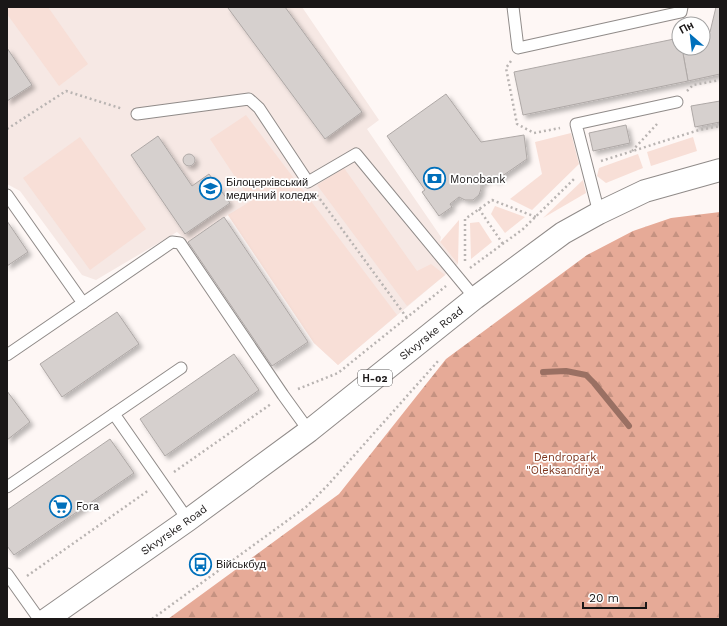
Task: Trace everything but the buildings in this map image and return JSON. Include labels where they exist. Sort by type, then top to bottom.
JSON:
[{"type":"main road","name":"Skvyrske Road","points":[[47,619],[188,520],[309,431],[475,298],[563,234],[599,213],[645,191],[720,170]]},
{"type":"lane","points":[[513,7],[518,48],[681,12],[682,7]]},
{"type":"lane","points":[[137,114],[249,99],[259,108],[308,182],[356,154],[462,274],[475,298]]},
{"type":"lane","points":[[599,213],[576,124],[677,102]]},
{"type":"lane","points":[[7,195],[83,303]]},
{"type":"lane","points":[[7,355],[172,242],[180,243],[309,431]]},
{"type":"lane","points":[[7,487],[181,368]]},
{"type":"lane","points":[[114,414],[188,520]]},
{"type":"lane","points":[[7,574],[39,619]]},
{"type":"path","points":[[518,48],[506,68],[517,124],[534,133],[576,124]]},
{"type":"path","points":[[693,85],[720,80]]},
{"type":"path","points":[[7,129],[66,92],[137,114]]},
{"type":"path","points":[[15,585],[283,395],[338,373],[462,274],[524,229],[587,166],[699,130],[720,126]]},
{"type":"path","points":[[308,182],[406,318]]},
{"type":"path","points":[[462,274],[465,219],[492,200],[536,217]]},
{"type":"path","points":[[479,209],[503,244]]},
{"type":"path","points":[[152,619],[306,507],[327,486],[439,360]]},
{"type":"shaded area","name":"Білоцерківський медичний коледж","points":[[7,7],[302,7],[379,120],[367,129],[441,237],[440,242],[458,264],[338,365],[314,343],[228,215],[188,242],[177,232],[96,280],[82,275],[20,191],[7,184]]},
{"type":"shaded area","points":[[7,7],[48,7],[88,64],[59,86],[7,14]]},
{"type":"shaded area","points":[[246,115],[397,315],[338,365],[314,343],[228,215],[251,201],[210,139]]},
{"type":"shaded area","points":[[571,133],[579,164],[532,210],[510,199],[542,174],[535,142]]},
{"type":"shaded area","points":[[80,137],[146,229],[90,270],[23,178]]},
{"type":"shaded area","points":[[693,137],[697,151],[651,166],[647,152]]},
{"type":"shaded area","points":[[638,154],[643,168],[606,183],[597,176],[599,168]]},
{"type":"shaded area","points":[[344,168],[417,271],[431,264],[445,275],[407,306],[317,185]]},
{"type":"shaded area","points":[[583,180],[586,193],[543,218]]},
{"type":"shaded area","points":[[495,206],[525,217],[505,233],[491,214]]},
{"type":"shaded area","points":[[459,220],[458,264],[440,242]]},
{"type":"shaded area","points":[[479,222],[492,242],[471,259],[470,223]]},
{"type":"green space","name":"Dendropark \"Oleksandriya\"","points":[[720,212],[720,619],[168,619],[339,494],[446,359],[587,255],[633,231],[671,218]]},
{"type":"waterway","points":[[543,372],[566,371],[586,375],[629,426]]},
{"type":"place","name":"Monobank","points":[[435,179]]},
{"type":"place","name":"Білоцерківський медичний коледж","points":[[211,188]]},
{"type":"place","name":"Fora","points":[[60,506]]},
{"type":"place","name":"Військбуд","points":[[201,564]]}]
